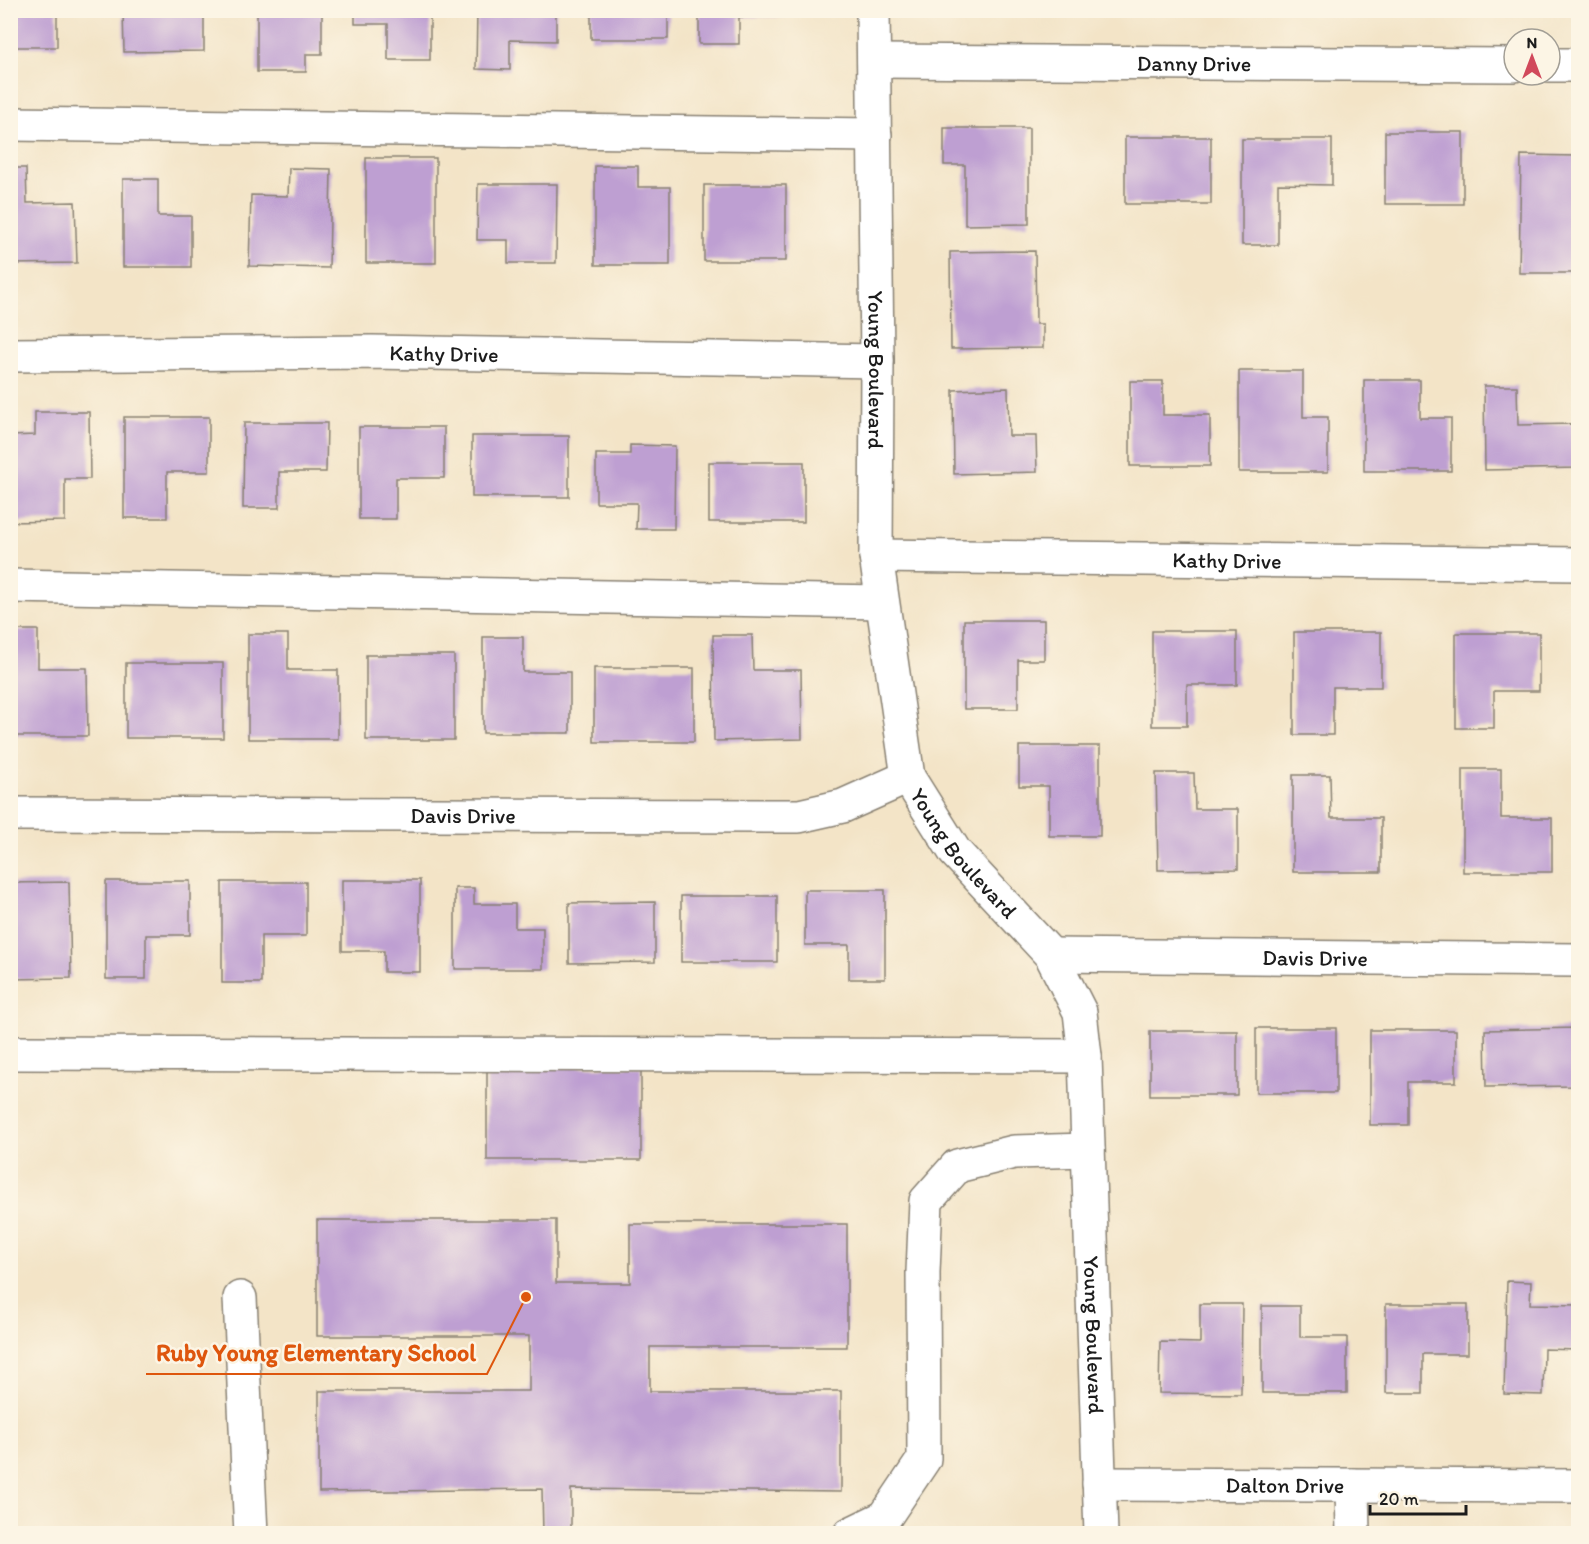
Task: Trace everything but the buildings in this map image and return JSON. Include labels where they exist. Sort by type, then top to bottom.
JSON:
[{"type":"street","name":"Young Boulevard","points":[[873,10],[877,361],[876,556],[908,777],[955,852],[1051,955],[1080,1012],[1085,1056],[1101,1533]]},
{"type":"street","name":"Danny Drive","points":[[874,61],[1502,65]]},
{"type":"street","points":[[1562,65],[1578,65]]},
{"type":"street","points":[[10,124],[875,135]]},
{"type":"street","name":"Kathy Drive","points":[[10,355],[372,352],[877,361]]},
{"type":"street","name":"Kathy Drive","points":[[876,556],[1578,564]]},
{"type":"street","points":[[10,586],[882,602]]},
{"type":"street","name":"Davis Drive","points":[[10,814],[800,816],[843,806],[908,777]]},
{"type":"street","name":"Davis Drive","points":[[1051,955],[1578,960]]},
{"type":"street","points":[[10,1053],[1085,1056]]},
{"type":"street","points":[[849,1533],[885,1517],[924,1459],[923,1272],[926,1201],[957,1166],[1014,1152],[1088,1150]]},
{"type":"street","points":[[240,1298],[251,1533]]},
{"type":"street","name":"Dalton Drive","points":[[1099,1484],[1578,1486]]},
{"type":"street","points":[[1352,1485],[1353,1533]]},
{"type":"place","name":"Ruby Young Elementary School","points":[[526,1297]]}]
